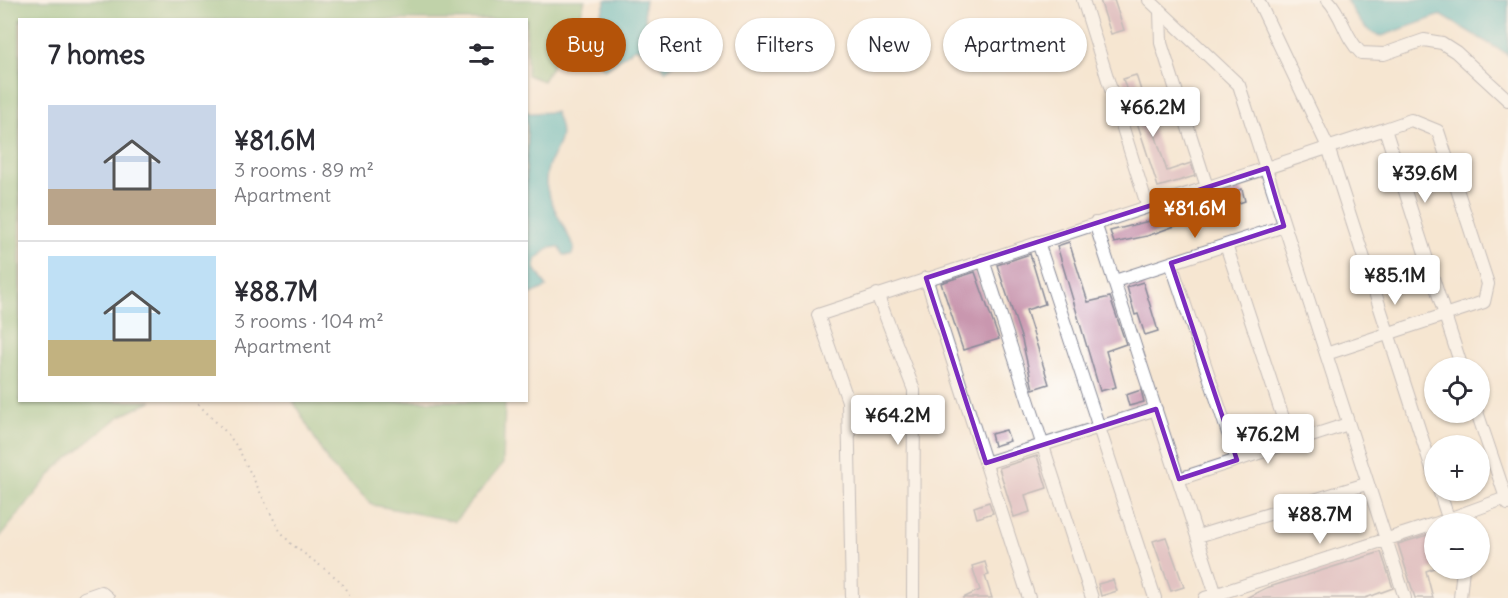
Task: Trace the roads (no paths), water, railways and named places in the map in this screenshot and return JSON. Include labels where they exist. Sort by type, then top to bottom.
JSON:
[{"type":"street","points":[[1083,0],[1147,205]]},
{"type":"street","points":[[1149,0],[1239,85],[1404,598]]},
{"type":"street","points":[[1258,0],[1328,147],[1424,444]]},
{"type":"street","points":[[1328,0],[1337,9],[1350,42],[1361,53],[1384,54],[1424,40],[1442,43],[1456,52],[1508,100]]},
{"type":"street","points":[[1160,11],[1161,43],[1207,187]]},
{"type":"street","points":[[852,598],[848,401],[818,315],[1411,120],[1438,131],[1488,284],[1484,303],[1326,354]]},
{"type":"street","points":[[1385,129],[1458,357]]},
{"type":"street","points":[[1095,223],[1197,536],[1213,597],[1424,527]]},
{"type":"street","points":[[1115,281],[1284,226]]},
{"type":"street","points":[[1038,242],[1155,598]]},
{"type":"street","points":[[1226,245],[1291,442]]},
{"type":"street","points":[[983,260],[1092,598]]},
{"type":"street","points":[[1171,263],[1237,460]]},
{"type":"street","points":[[926,278],[1029,598]]},
{"type":"street","points":[[877,294],[914,390],[913,598]]},
{"type":"street","points":[[986,463],[1156,410]]},
{"type":"street","points":[[1472,513],[1507,501],[1481,423]]},
{"type":"street","points":[[1179,479],[1348,424]]},
{"type":"street","points":[[1197,536],[1366,484]]},
{"type":"street","points":[[1460,598],[1462,579]]},
{"type":"street","points":[[84,598],[101,592],[108,598]]},
{"type":"water","points":[[606,0],[645,0],[645,18],[638,18],[638,49],[635,48],[626,54],[626,18],[600,17]]},
{"type":"water","points":[[1346,0],[1508,0],[1508,55],[1441,15],[1382,36],[1375,34],[1365,27]]},
{"type":"water","points":[[528,112],[555,112],[561,133],[560,141],[550,162],[546,182],[553,205],[574,247],[572,255],[564,255],[559,247],[549,248],[536,260],[535,268],[547,287],[528,296]]}]
